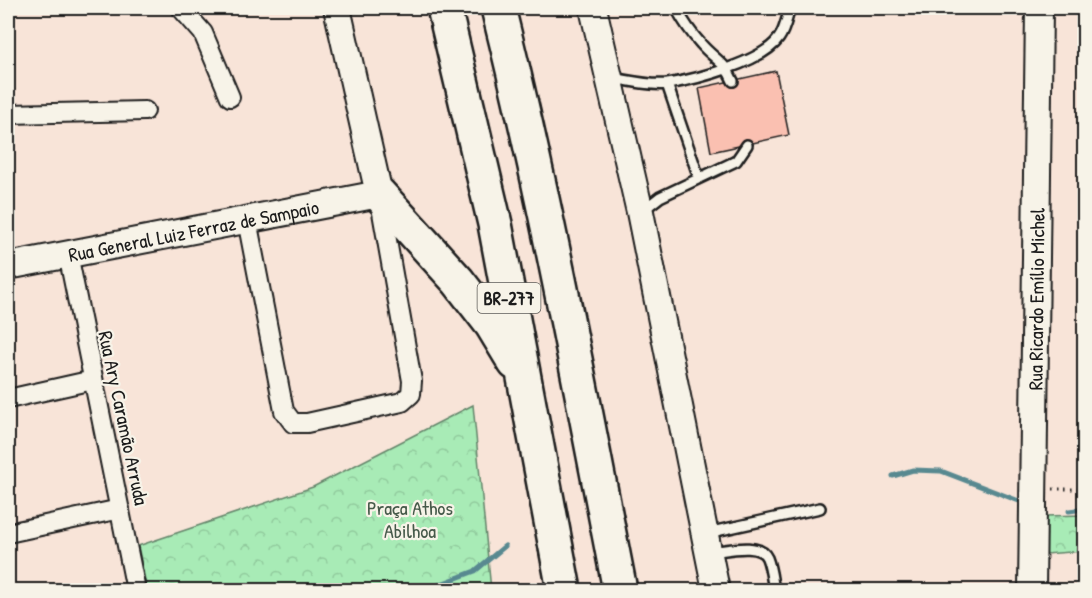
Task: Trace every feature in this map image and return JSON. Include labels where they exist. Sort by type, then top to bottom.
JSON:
[{"type":"highway","name":"BR-277","points":[[444,8],[495,224],[564,591]]},
{"type":"highway","name":"BR-277","points":[[498,8],[556,259],[620,591]]},
{"type":"highway","points":[[379,194],[469,295],[492,326],[525,379]]},
{"type":"street","points":[[181,8],[203,33],[230,97]]},
{"type":"street","points":[[247,220],[284,411],[293,423],[307,423],[402,402],[411,394],[412,381],[379,194],[337,8]]},
{"type":"street","points":[[593,8],[640,212],[716,591]]},
{"type":"street","name":"Rua Ricardo Emílio Michel","points":[[1032,591],[1039,8]]},
{"type":"street","points":[[8,114],[145,111]]},
{"type":"street","name":"Rua General Luiz Ferraz de Sampaio","points":[[8,266],[379,194]]},
{"type":"street","name":"Rua Ary Caramão Arruda","points":[[68,254],[136,591]]},
{"type":"street","points":[[8,399],[93,380]]},
{"type":"street","points":[[8,533],[120,509]]},
{"type":"lane","points":[[676,8],[686,26],[703,46],[727,68],[733,81]]},
{"type":"lane","points":[[610,78],[640,83],[667,84],[727,68],[757,57],[779,38],[790,8]]},
{"type":"lane","points":[[667,84],[699,178]]},
{"type":"lane","points":[[640,212],[660,197],[736,161],[747,145]]},
{"type":"lane","points":[[706,543],[820,508]]},
{"type":"lane","points":[[706,543],[756,548],[763,551],[767,558],[774,591]]},
{"type":"path","points":[[1033,490],[1084,489]]},
{"type":"green space","name":"Praça Athos Abilhoa","points":[[473,405],[491,590],[147,590],[138,546],[313,487]]},
{"type":"green space","points":[[1084,515],[1084,551],[1045,554],[1045,516]]},
{"type":"building","points":[[776,71],[789,135],[711,152],[699,88]]},
{"type":"waterway","points":[[893,476],[913,470],[941,471],[1019,501]]},
{"type":"waterway","points":[[1069,511],[1084,509]]},
{"type":"waterway","points":[[425,590],[475,571],[505,546]]}]
